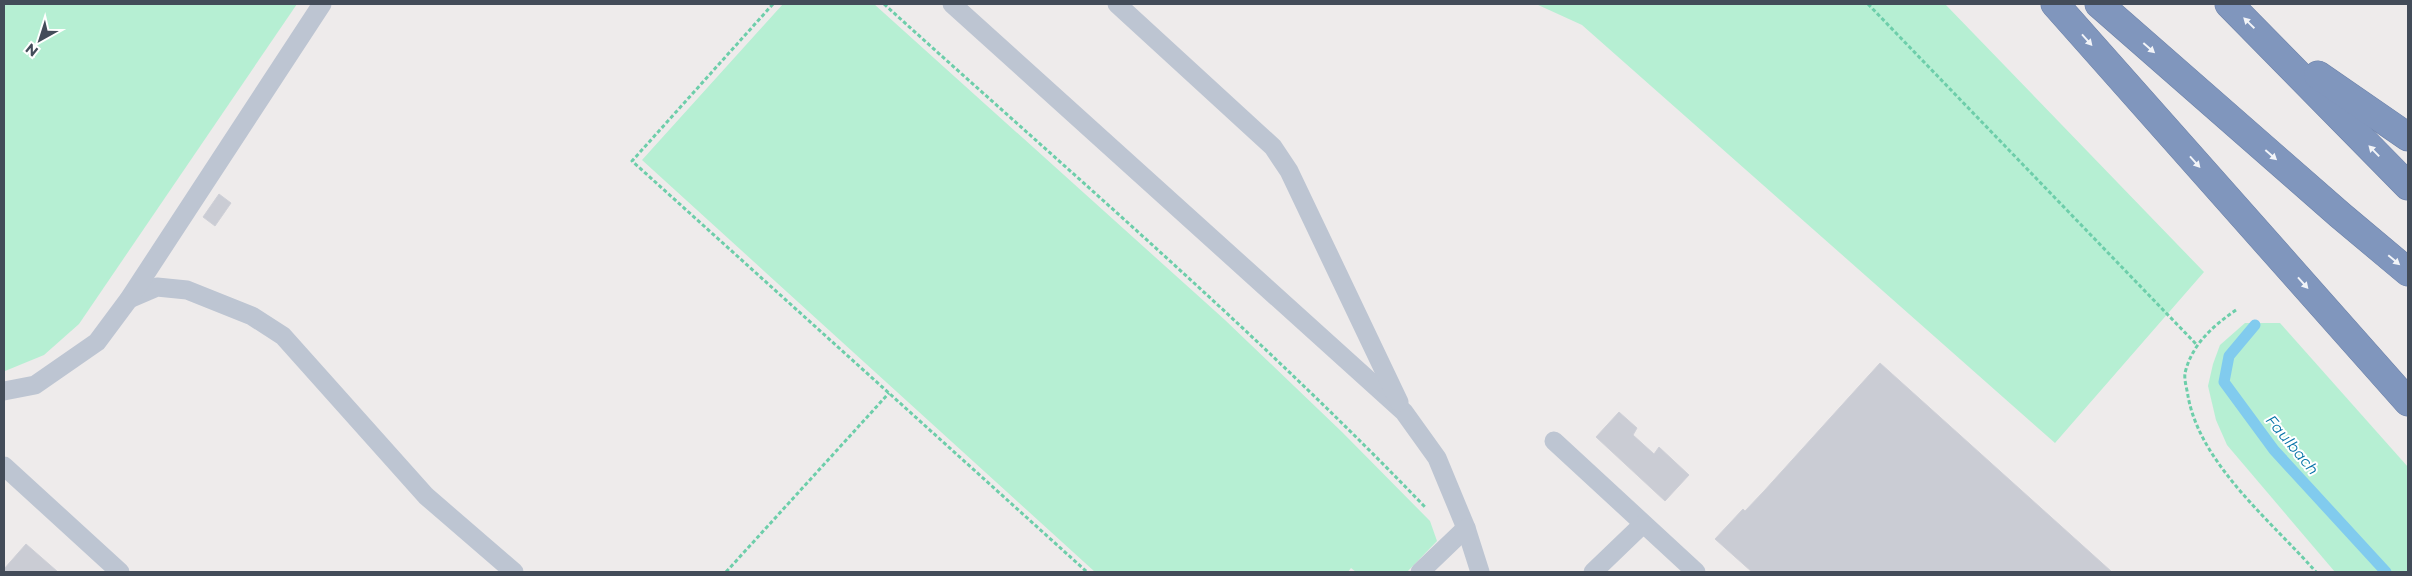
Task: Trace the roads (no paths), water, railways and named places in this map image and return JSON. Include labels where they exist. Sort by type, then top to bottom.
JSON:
[{"type":"highway","points":[[2055,4],[2408,402]]},
{"type":"highway","points":[[2099,4],[2408,272]]},
{"type":"highway","points":[[2230,4],[2408,186]]},
{"type":"highway","points":[[2269,42],[2408,137]]},
{"type":"lane","points":[[4,391],[35,385],[97,342],[129,299],[322,4]]},
{"type":"lane","points":[[952,4],[1404,412]]},
{"type":"lane","points":[[1117,4],[1273,147],[1288,171],[1404,412],[1437,458],[1466,528],[1480,572]]},
{"type":"lane","points":[[129,299],[157,287],[187,290],[252,316],[283,336],[426,496],[514,572]]},
{"type":"lane","points":[[1554,440],[1696,572]]},
{"type":"lane","points":[[4,466],[99,564],[120,572]]},
{"type":"lane","points":[[1593,572],[1643,524]]},
{"type":"lane","points":[[1420,572],[1466,528]]},
{"type":"waterway","name":"Faulbach","points":[[2255,325],[2229,356],[2224,382],[2274,450],[2386,572]]}]
